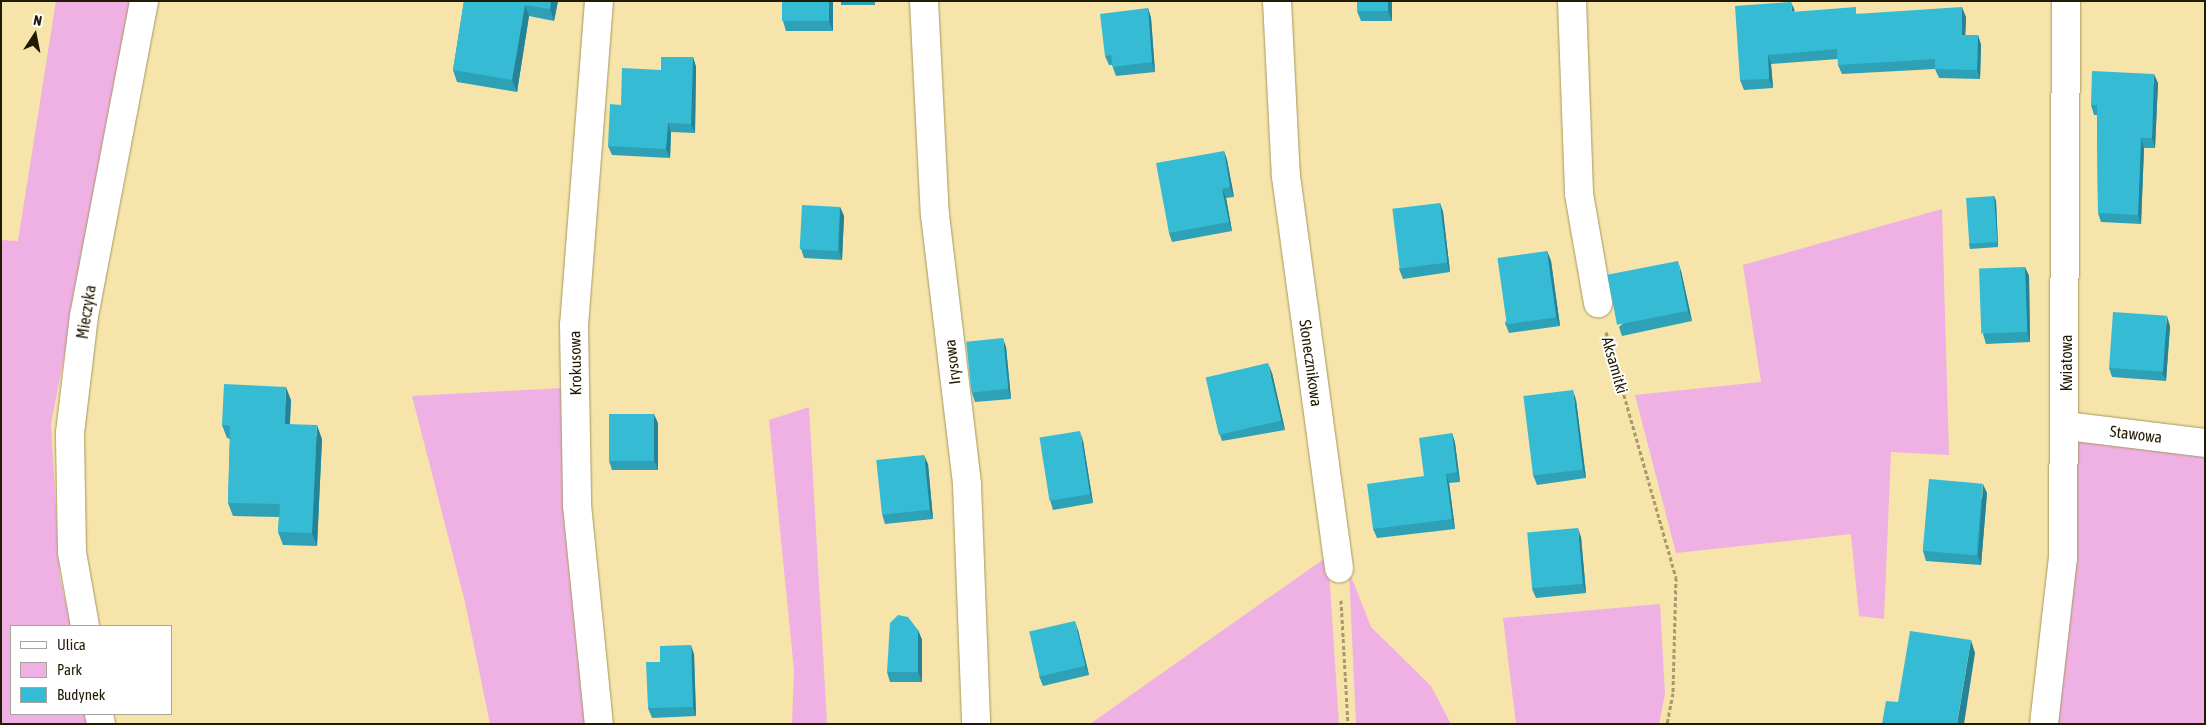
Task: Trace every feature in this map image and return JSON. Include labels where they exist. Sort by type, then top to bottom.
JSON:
[{"type":"street","name":"Mieczyka","points":[[84,625],[72,552],[70,433],[84,316],[144,1]]},
{"type":"street","name":"Krokusowa","points":[[599,1],[574,325],[577,505],[600,724]]},
{"type":"street","name":"Irysowa","points":[[924,1],[935,215],[967,485],[976,724]]},
{"type":"street","name":"Słonecznikowa","points":[[1277,1],[1286,176],[1338,568]]},
{"type":"street","points":[[1572,1],[1579,194],[1598,302]]},
{"type":"street","name":"Kwiatowa","points":[[2044,724],[2063,558],[2067,426],[2066,1]]},
{"type":"street","name":"Stawowa","points":[[2067,426],[2205,443]]},
{"type":"path","name":"Aksamitki","points":[[1598,302],[1676,577],[1673,693],[1667,724]]},
{"type":"path","points":[[1338,568],[1348,724]]},
{"type":"green space","points":[[56,1],[133,1],[51,424],[60,578],[71,625],[10,625],[10,715],[92,715],[95,724],[1,724],[1,240],[18,241]]},
{"type":"green space","points":[[1942,209],[1949,455],[1891,452],[1884,619],[1859,616],[1851,534],[1676,553],[1635,395],[1761,382],[1743,265]]},
{"type":"green space","points":[[563,388],[591,724],[490,724],[465,602],[412,396]]},
{"type":"green space","points":[[809,407],[827,724],[792,724],[794,670],[769,420]]},
{"type":"green space","points":[[2067,426],[2205,443],[2205,724],[2044,724]]},
{"type":"green space","points":[[1328,556],[1339,724],[1090,724]]},
{"type":"green space","points":[[1349,571],[1371,627],[1431,686],[1451,724],[1356,724]]},
{"type":"green space","points":[[1660,604],[1665,694],[1659,724],[1516,724],[1503,618]]},
{"type":"building","points":[[464,1],[551,1],[550,9],[525,5],[512,80],[453,70]]},
{"type":"building","points":[[782,1],[829,1],[829,21],[782,21]]},
{"type":"building","points":[[1357,1],[1388,1],[1388,11],[1357,11]]},
{"type":"building","points":[[1791,2],[1792,12],[1856,7],[1856,14],[1962,7],[1962,35],[1978,35],[1977,70],[1935,69],[1935,59],[1838,65],[1837,49],[1768,55],[1769,79],[1740,80],[1735,6]]},
{"type":"building","points":[[1148,8],[1152,62],[1113,67],[1111,55],[1105,56],[1100,14]]},
{"type":"building","points":[[661,57],[693,57],[691,124],[668,123],[666,149],[608,146],[610,104],[621,105],[622,68],[661,70]]},
{"type":"building","points":[[2092,71],[2154,74],[2152,138],[2141,138],[2138,215],[2098,213],[2097,105],[2091,105]]},
{"type":"building","points":[[1224,151],[1230,187],[1222,189],[1229,222],[1169,233],[1156,163]]},
{"type":"building","points":[[1994,196],[1997,242],[1969,244],[1966,198]]},
{"type":"building","points":[[1440,203],[1447,263],[1400,268],[1392,209]]},
{"type":"building","points":[[802,205],[840,207],[838,251],[800,249]]},
{"type":"building","points":[[1547,251],[1556,317],[1507,324],[1497,258]]},
{"type":"building","points":[[1678,261],[1688,311],[1617,325],[1607,275]]},
{"type":"building","points":[[2025,267],[2027,332],[1981,334],[1979,269]]},
{"type":"building","points":[[2113,312],[2167,316],[2163,372],[2109,368]]},
{"type":"building","points":[[1003,338],[1008,389],[972,393],[966,342]]},
{"type":"building","points":[[1268,363],[1281,420],[1219,435],[1206,377]]},
{"type":"building","points":[[224,384],[286,387],[285,424],[317,425],[312,533],[278,532],[280,504],[228,503],[230,426],[222,425]]},
{"type":"building","points":[[1573,390],[1583,469],[1533,475],[1523,396]]},
{"type":"building","points":[[609,414],[654,414],[654,461],[609,461]]},
{"type":"building","points":[[1080,431],[1090,494],[1050,501],[1040,437]]},
{"type":"building","points":[[1452,433],[1457,472],[1446,474],[1452,519],[1373,529],[1367,484],[1424,476],[1419,438]]},
{"type":"building","points":[[924,455],[930,510],[882,515],[876,460]]},
{"type":"building","points":[[1929,479],[1983,484],[1977,555],[1923,551]]},
{"type":"building","points":[[1578,528],[1583,584],[1532,588],[1527,532]]},
{"type":"building","points":[[898,615],[908,617],[918,630],[918,672],[887,672],[890,623]]},
{"type":"building","points":[[1075,621],[1085,666],[1040,676],[1029,632]]},
{"type":"building","points":[[1910,631],[1971,640],[1957,724],[1882,724],[1886,701],[1898,702]]},
{"type":"building","points":[[691,645],[693,707],[648,708],[646,662],[660,662],[660,646]]}]
